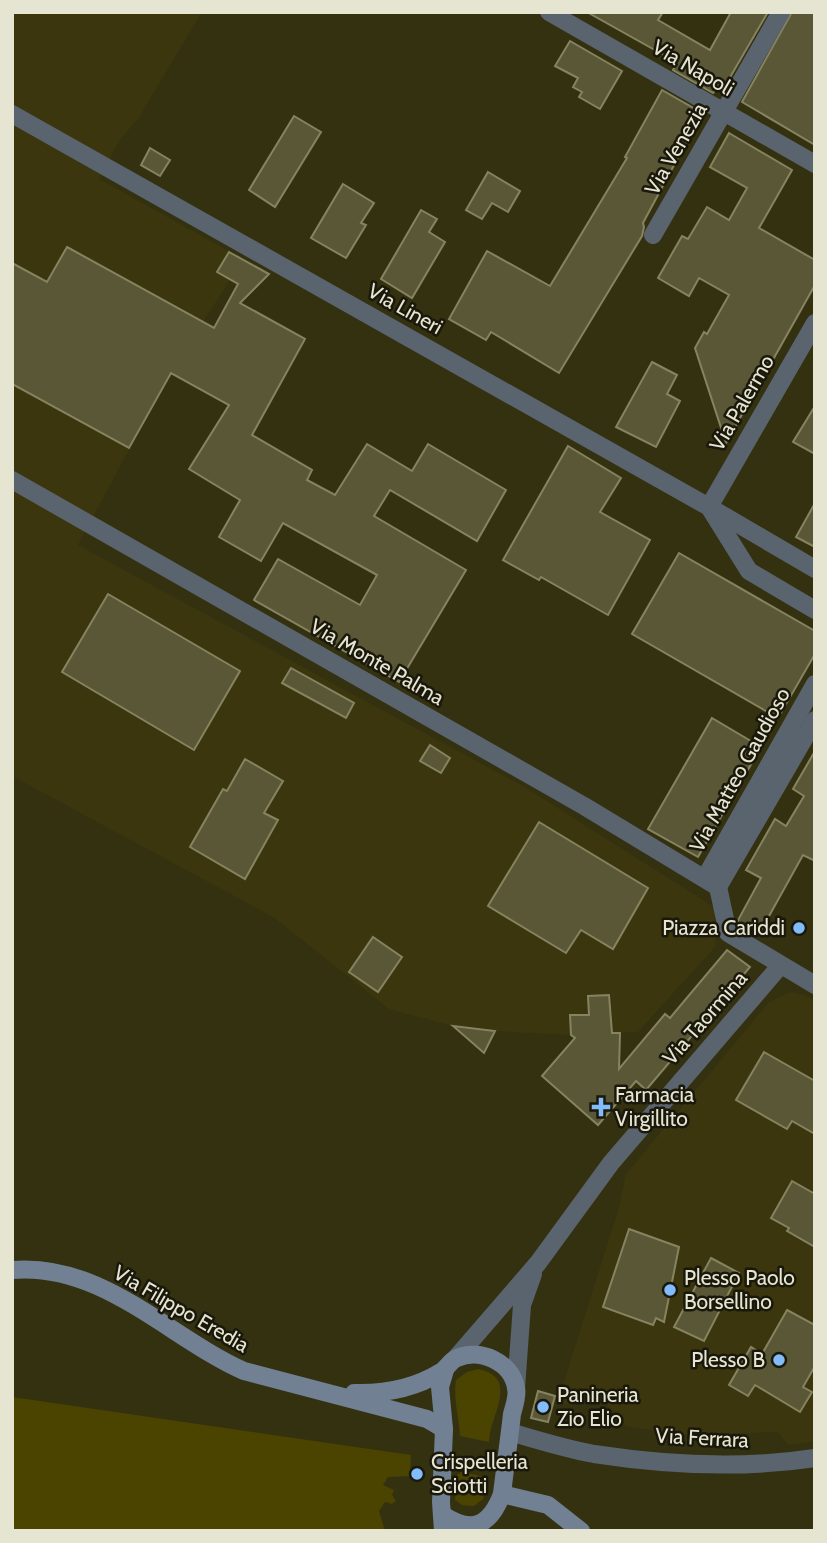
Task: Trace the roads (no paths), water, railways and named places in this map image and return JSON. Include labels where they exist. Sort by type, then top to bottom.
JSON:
[{"type":"main road","name":"Via Filippo Eredia","points":[[12,1270],[53,1272],[78,1278],[133,1305],[219,1360],[244,1371],[327,1392]]},
{"type":"main road","points":[[327,1392],[389,1392],[427,1380],[450,1364],[485,1356],[497,1360],[508,1370],[516,1388],[502,1494],[485,1526],[443,1523],[440,1387],[450,1364]]},
{"type":"main road","points":[[327,1392],[427,1419],[443,1429]]},
{"type":"main road","points":[[502,1494],[548,1505],[581,1531]]},
{"type":"street","name":"Via Napoli","points":[[549,12],[568,17],[815,164]]},
{"type":"street","name":"Via Venezia","points":[[653,235],[781,12]]},
{"type":"street","name":"Via Lineri","points":[[12,114],[709,507],[749,571],[815,610]]},
{"type":"street","name":"Via Palermo","points":[[709,507],[815,323]]},
{"type":"street","name":"Via Monte Palma","points":[[12,480],[574,800],[712,882]]},
{"type":"street","points":[[709,507],[815,569]]},
{"type":"street","name":"Via Matteo Gaudioso","points":[[712,882],[792,741],[815,684]]},
{"type":"street","points":[[792,741],[815,720]]},
{"type":"street","points":[[712,882],[728,933],[815,985]]},
{"type":"street","name":"Via Taormina","points":[[538,1262],[611,1163],[780,966]]},
{"type":"street","points":[[450,1364],[538,1262]]},
{"type":"street","points":[[516,1388],[522,1305],[538,1262]]},
{"type":"street","name":"Via Ferrara","points":[[510,1432],[593,1453],[720,1464],[783,1463],[815,1458]]},
{"type":"place","name":"Piazza Cariddi","points":[[799,928]]},
{"type":"place","name":"Farmacia Virgillito","points":[[601,1107]]},
{"type":"place","name":"Plesso Paolo Borsellino","points":[[670,1290]]},
{"type":"place","name":"Plesso B","points":[[779,1360]]},
{"type":"place","name":"Panineria Zio Elio","points":[[543,1407]]},
{"type":"place","name":"Crispelleria Sciotti","points":[[417,1474]]}]
